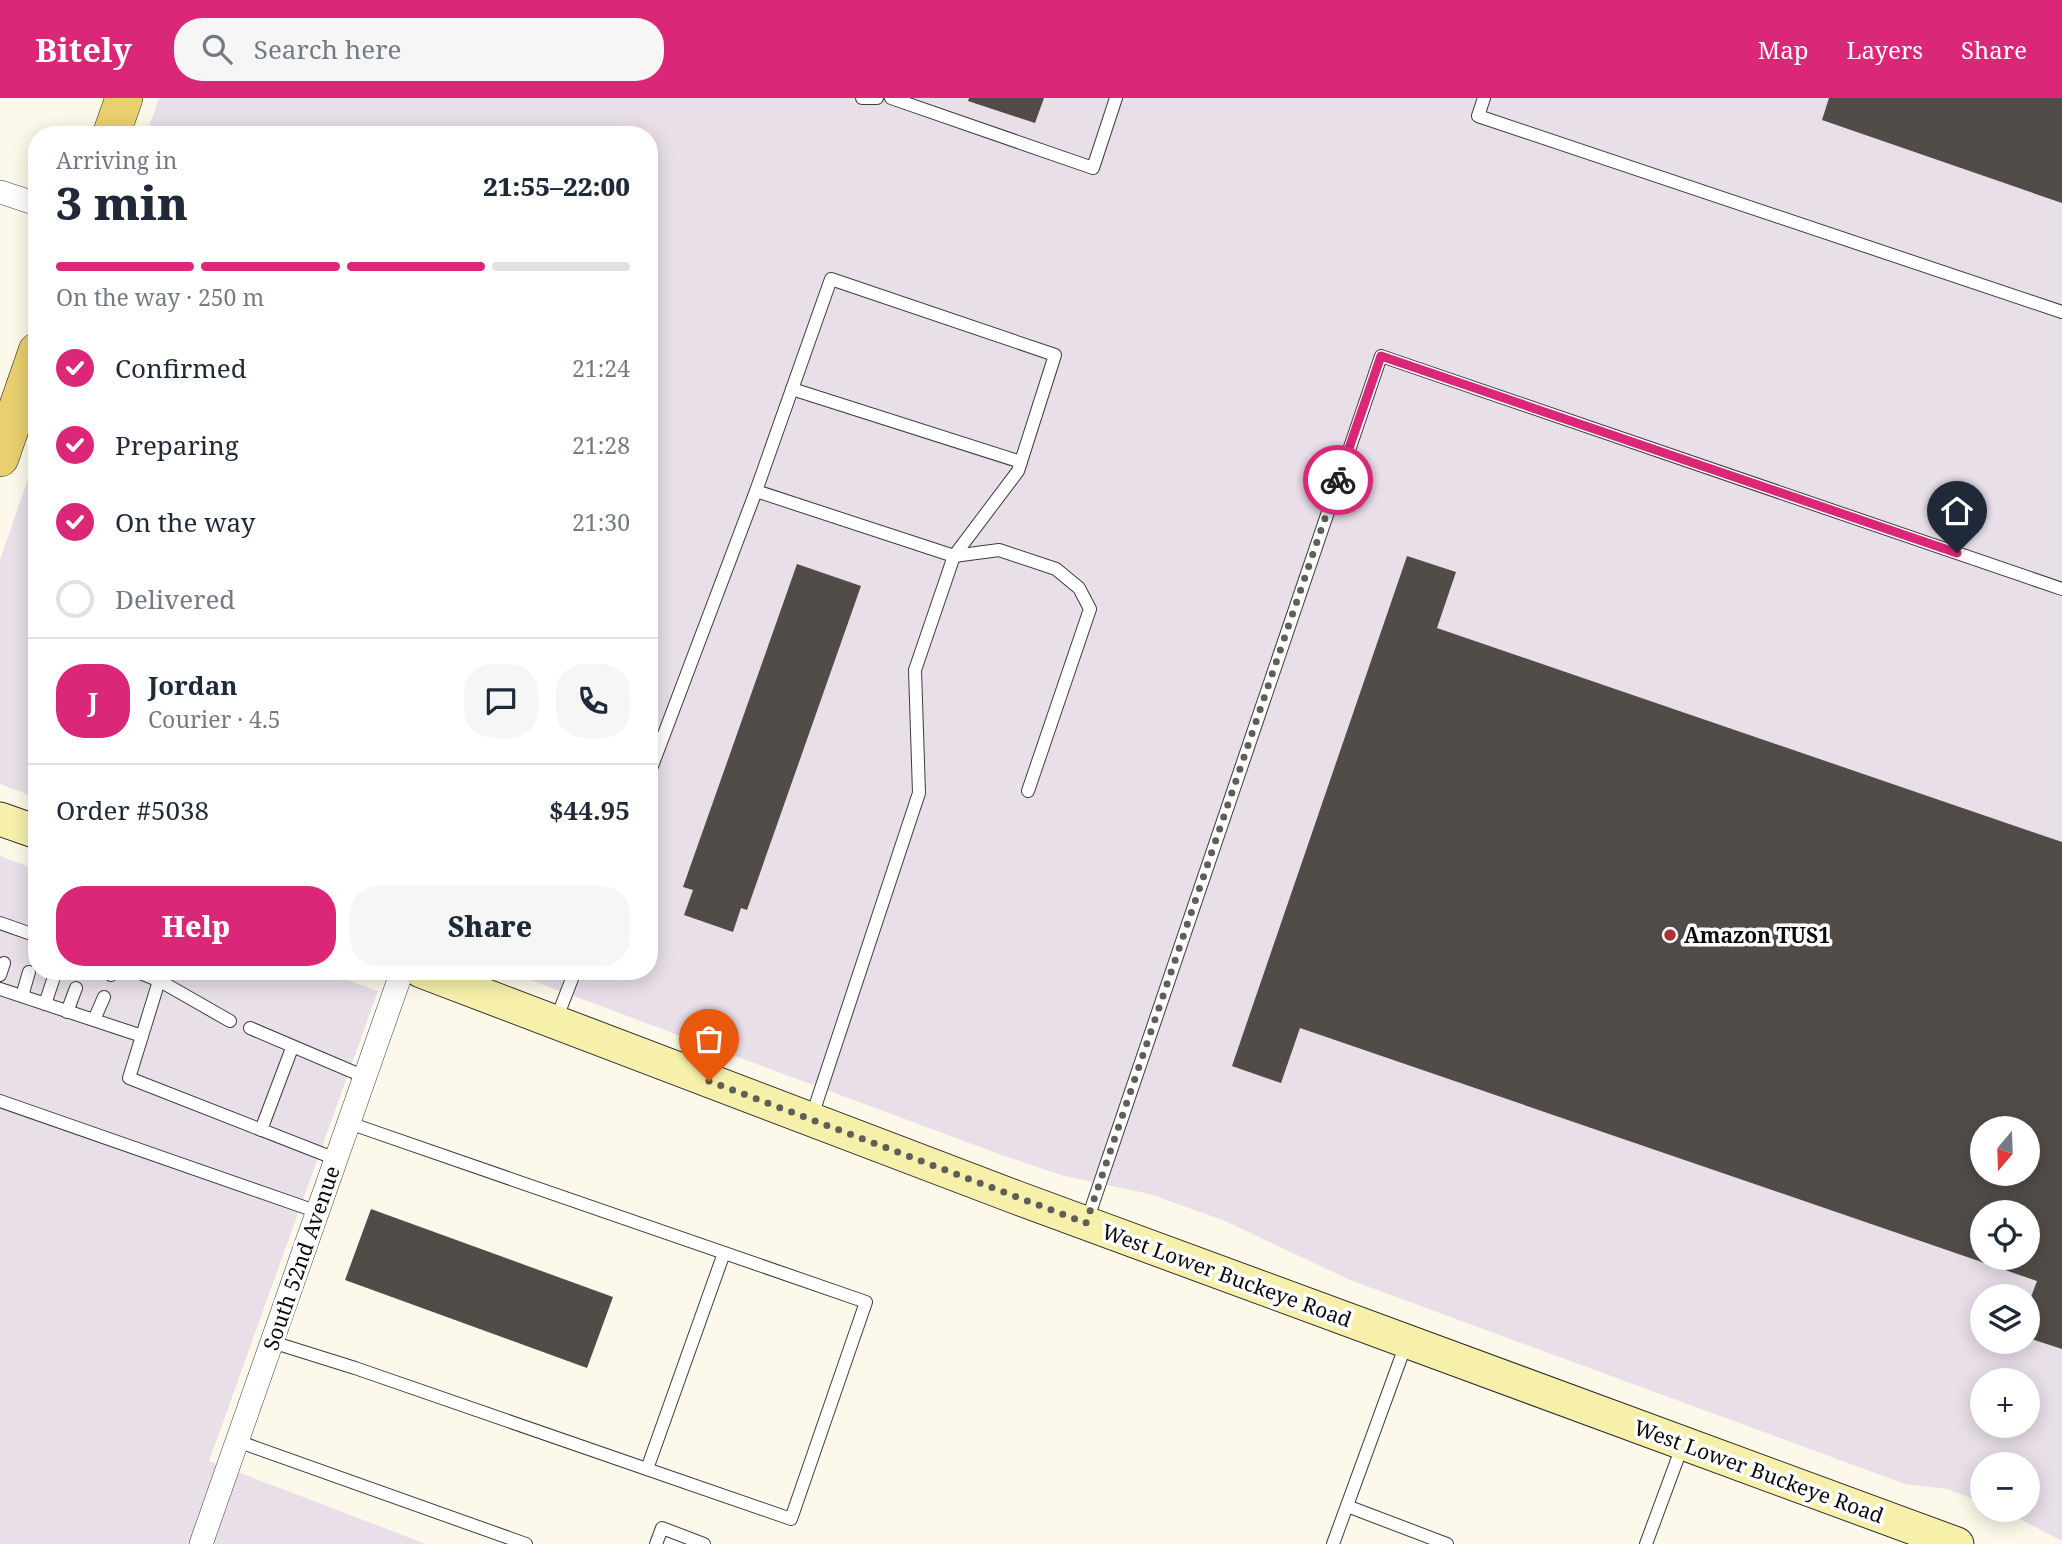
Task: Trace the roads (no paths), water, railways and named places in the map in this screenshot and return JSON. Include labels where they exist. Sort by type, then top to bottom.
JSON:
[{"type":"main road","points":[[114,126],[124,98]]},
{"type":"main road","points":[[0,458],[28,377]]},
{"type":"main road","points":[[0,819],[28,829]]},
{"type":"main road","name":"West Lower Buckeye Road","points":[[445,980],[1086,1223],[1957,1544]]},
{"type":"street","points":[[0,192],[28,201]]},
{"type":"street","name":"South 52nd Avenue","points":[[201,1544],[399,980]]},
{"type":"lane","points":[[862,98],[877,98]]},
{"type":"lane","points":[[891,98],[1093,168],[1116,98]]},
{"type":"lane","points":[[1484,98],[1478,116],[2062,312]]},
{"type":"lane","points":[[658,750],[756,491],[831,279],[1055,355],[1018,471],[954,556],[915,670],[919,793],[811,1119]]},
{"type":"lane","points":[[1086,1223],[1381,356],[2062,589]]},
{"type":"lane","points":[[792,389],[1021,462]]},
{"type":"lane","points":[[756,491],[954,556],[999,550],[1056,569],[1079,588],[1090,609],[1028,791]]},
{"type":"lane","points":[[0,923],[13,934],[28,935]]},
{"type":"lane","points":[[22,996],[28,975]]},
{"type":"lane","points":[[45,1004],[53,980]]},
{"type":"lane","points":[[160,980],[129,1078],[336,1159]]},
{"type":"lane","points":[[167,980],[230,1021]]},
{"type":"lane","points":[[556,1022],[572,980]]},
{"type":"lane","points":[[67,1012],[76,988]]},
{"type":"lane","points":[[0,989],[142,1036]]},
{"type":"lane","points":[[94,1020],[104,997]]},
{"type":"lane","points":[[250,1028],[365,1077]]},
{"type":"lane","points":[[261,1130],[292,1048]]},
{"type":"lane","points":[[0,1101],[317,1212]]},
{"type":"lane","points":[[272,1342],[355,1368],[791,1519],[866,1303],[349,1123]]},
{"type":"lane","points":[[647,1469],[724,1253]]},
{"type":"lane","points":[[1333,1544],[1407,1341]]},
{"type":"lane","points":[[237,1441],[526,1544]]},
{"type":"lane","points":[[1646,1544],[1683,1443]]},
{"type":"lane","points":[[1347,1506],[1447,1544]]},
{"type":"lane","points":[[656,1544],[662,1528],[704,1544]]},
{"type":"place","name":"Amazon TUS1","points":[[1670,935]]}]
